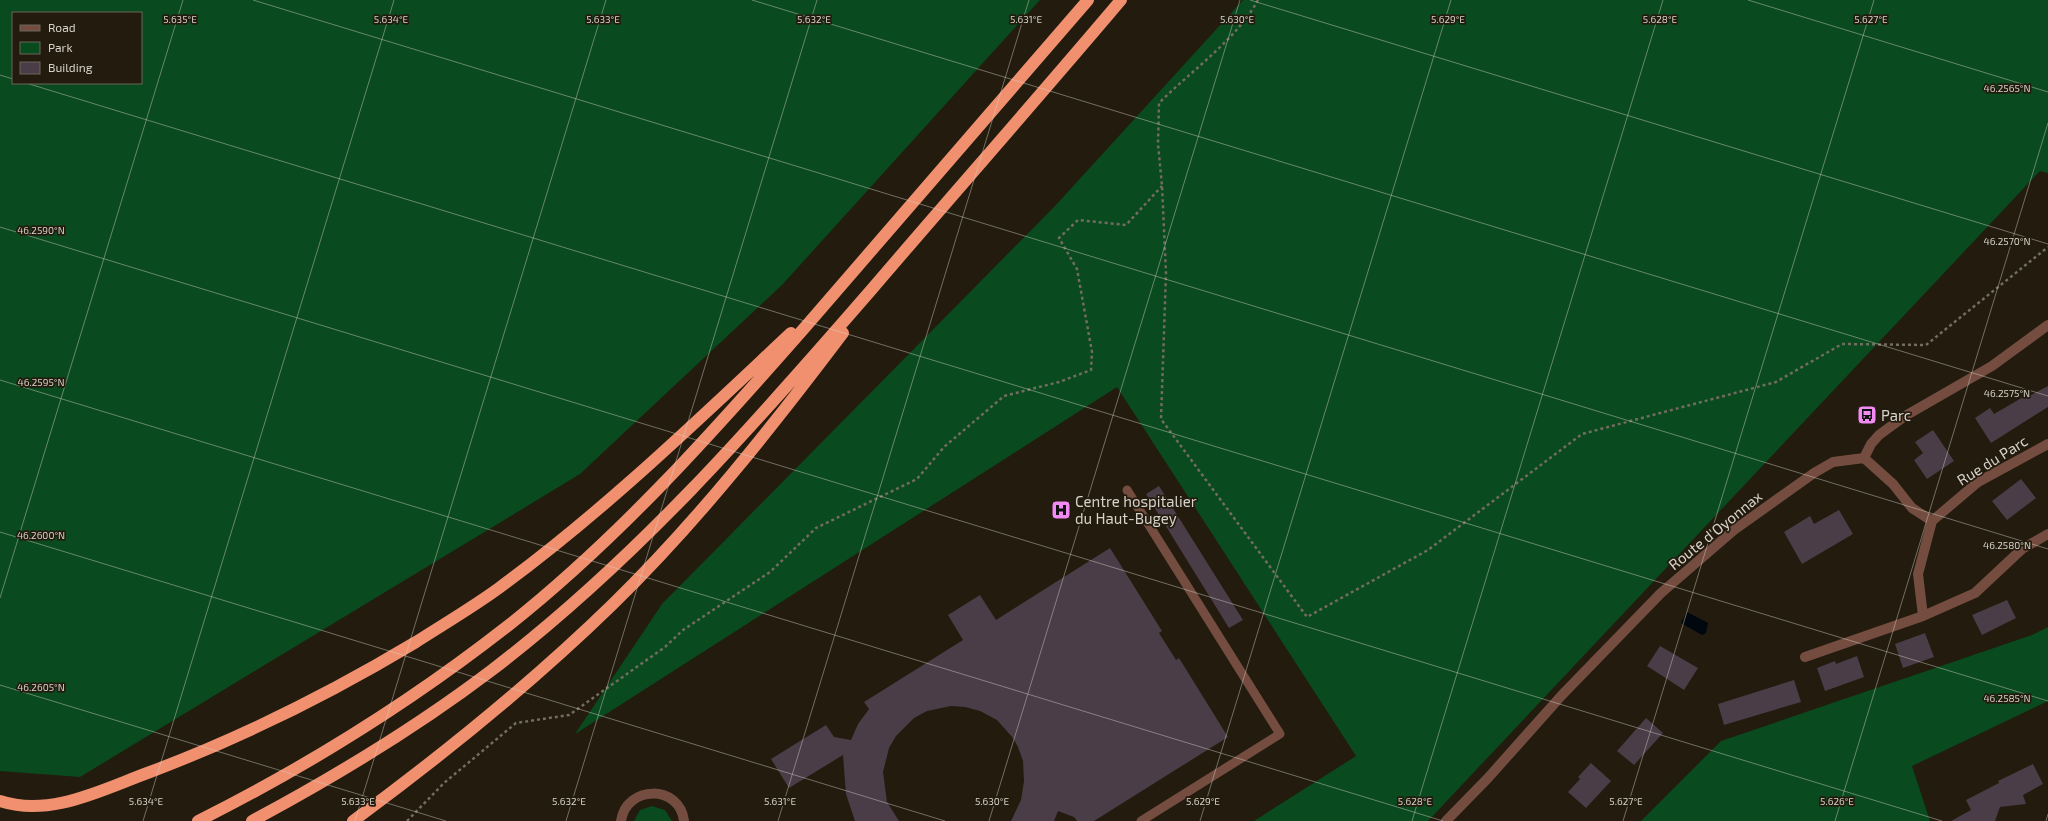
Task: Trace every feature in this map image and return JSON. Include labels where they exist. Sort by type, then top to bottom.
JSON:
[{"type":"highway","points":[[198,821],[283,776],[341,742],[399,705],[510,624],[575,568],[659,489],[705,441],[843,284],[1088,0]]},
{"type":"highway","points":[[252,821],[352,765],[411,727],[494,668],[574,602],[639,543],[704,478],[788,385],[1121,0]]},
{"type":"highway","points":[[353,821],[424,769],[474,729],[563,652],[645,572],[699,512],[749,452],[830,350],[909,246]]},
{"type":"highway","points":[[0,801],[31,807],[52,805],[74,800],[184,759],[285,715],[364,673],[441,627],[498,589],[605,505],[665,451],[843,284]]},
{"type":"street","points":[[1923,616],[1918,574],[1932,521],[1912,508],[1893,484],[1864,458],[1871,444],[1879,435],[1900,420],[1992,366],[2048,325]]},
{"type":"street","name":"Rue du Parc","points":[[1932,521],[1978,482],[2048,444]]},
{"type":"street","name":"Route d'Oyonnax","points":[[1446,821],[1488,778],[1562,696],[1661,593],[1734,530],[1814,473],[1833,462],[1864,458]]},
{"type":"street","points":[[1805,657],[1923,616],[1975,593],[2022,549],[2048,534]]},
{"type":"street","points":[[621,821],[626,806],[634,799],[651,793],[660,794],[675,802],[680,808],[684,821]]},
{"type":"lane","points":[[1127,490],[1280,734],[1141,821]]},
{"type":"path","points":[[1258,0],[1249,18],[1219,48],[1185,77],[1159,103],[1158,144],[1162,186],[1166,273],[1160,419],[1308,617],[1428,550],[1582,434],[1776,382],[1842,344],[1926,345],[2048,247]]},
{"type":"path","points":[[407,821],[444,783],[516,723],[569,715],[665,647],[683,630],[770,572],[816,528],[917,479],[944,448],[1004,396],[1059,382],[1091,370],[1092,352],[1077,269],[1059,238],[1078,220],[1126,225],[1162,186]]},
{"type":"green space","points":[[0,0],[1040,0],[782,285],[580,474],[80,777],[0,771]]},
{"type":"green space","points":[[1243,0],[2048,0],[2048,173],[2040,171],[1428,821],[1254,821],[1356,756],[1117,387],[575,734],[662,604],[1055,206]]},
{"type":"green space","points":[[2048,627],[2048,701],[1912,766],[1930,821],[1641,821],[1721,741],[2032,635]]},
{"type":"green space","points":[[652,806],[665,810],[672,821],[634,821],[640,810]]},
{"type":"shaded area","points":[[1687,612],[1708,623],[1706,633],[1702,635],[1681,623]]},
{"type":"building","points":[[2048,386],[2048,407],[1991,443],[1975,418],[1990,408],[1994,414],[2030,393],[2031,395]]},
{"type":"building","points":[[1933,430],[1954,461],[1927,479],[1914,460],[1923,453],[1915,442]]},
{"type":"building","points":[[2021,479],[2036,498],[2007,520],[1992,501]]},
{"type":"building","points":[[1159,486],[1243,620],[1229,628],[1146,494]]},
{"type":"building","points":[[1839,510],[1853,534],[1802,564],[1784,532],[1810,516],[1814,524]]},
{"type":"building","points":[[1110,548],[1162,631],[1159,633],[1176,660],[1179,658],[1228,737],[1094,821],[1077,821],[1074,817],[1058,811],[1054,821],[1011,821],[1021,800],[1024,781],[1023,761],[1018,747],[1013,738],[997,720],[980,711],[965,707],[951,706],[927,711],[914,718],[896,736],[889,748],[883,772],[887,802],[899,821],[855,821],[846,794],[843,755],[789,788],[771,759],[826,725],[834,737],[851,740],[858,724],[869,709],[864,702],[963,640],[948,615],[980,595],[996,620]]},
{"type":"building","points":[[2007,600],[2016,618],[1982,635],[1972,615]]},
{"type":"building","points":[[1925,633],[1934,657],[1903,668],[1895,644]]},
{"type":"building","points":[[1660,646],[1698,668],[1684,690],[1647,666]]},
{"type":"building","points":[[1857,656],[1864,677],[1825,691],[1817,668],[1835,661],[1836,664]]},
{"type":"building","points":[[1794,680],[1801,702],[1724,725],[1718,704]]},
{"type":"building","points":[[1646,718],[1663,733],[1634,765],[1617,751]]},
{"type":"building","points":[[1591,763],[1611,781],[1586,808],[1568,792],[1580,779],[1578,777]]},
{"type":"building","points":[[2033,764],[2043,784],[2023,795],[2026,804],[2000,807],[1995,821],[1951,821],[1971,810],[1966,800],[1999,783],[1998,781]]},
{"type":"place","name":"Parc","points":[[1867,415]]},
{"type":"place","name":"Centre hospitalier du Haut-Bugey","points":[[1061,510]]}]
